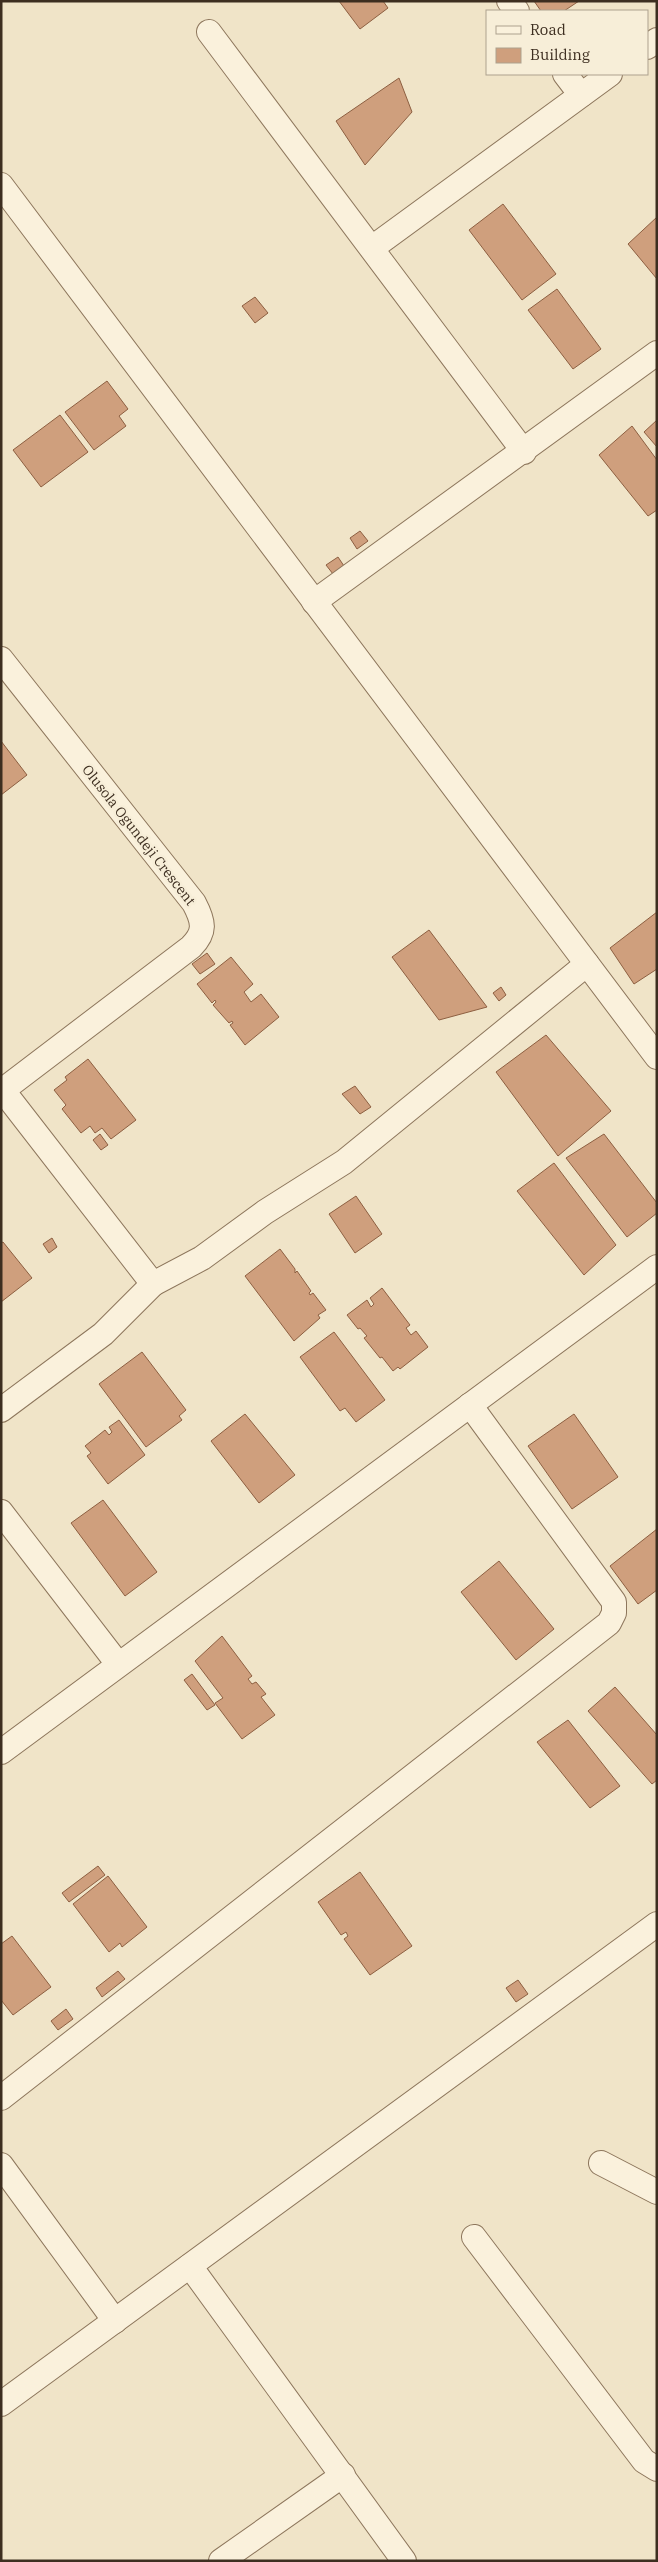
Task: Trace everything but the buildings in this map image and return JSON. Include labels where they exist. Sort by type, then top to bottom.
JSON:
[{"type":"street","points":[[209,32],[524,452]]},
{"type":"street","points":[[566,75],[581,95]]},
{"type":"street","points":[[372,248],[609,75]]},
{"type":"street","points":[[1,185],[657,1057]]},
{"type":"street","points":[[314,602],[657,354]]},
{"type":"street","name":"Olusola Ogundeji Crescent","points":[[1,659],[194,904],[203,920],[203,930],[190,947],[2,1089]]},
{"type":"street","points":[[1,1410],[102,1334],[153,1284],[202,1258],[287,1197],[319,1180],[344,1162],[587,964]]},
{"type":"street","points":[[2,1089],[153,1284]]},
{"type":"street","points":[[1,1752],[657,1267]]},
{"type":"street","points":[[1,2098],[609,1623],[614,1612],[614,1602],[470,1405]]},
{"type":"street","points":[[1,1512],[118,1664]]},
{"type":"street","points":[[1,2404],[657,1924]]},
{"type":"street","points":[[601,2163],[657,2192]]},
{"type":"street","points":[[1,2165],[115,2321]]},
{"type":"street","points":[[474,2236],[644,2460],[657,2469]]},
{"type":"street","points":[[190,2266],[404,2561]]},
{"type":"street","points":[[221,2561],[343,2475]]}]
